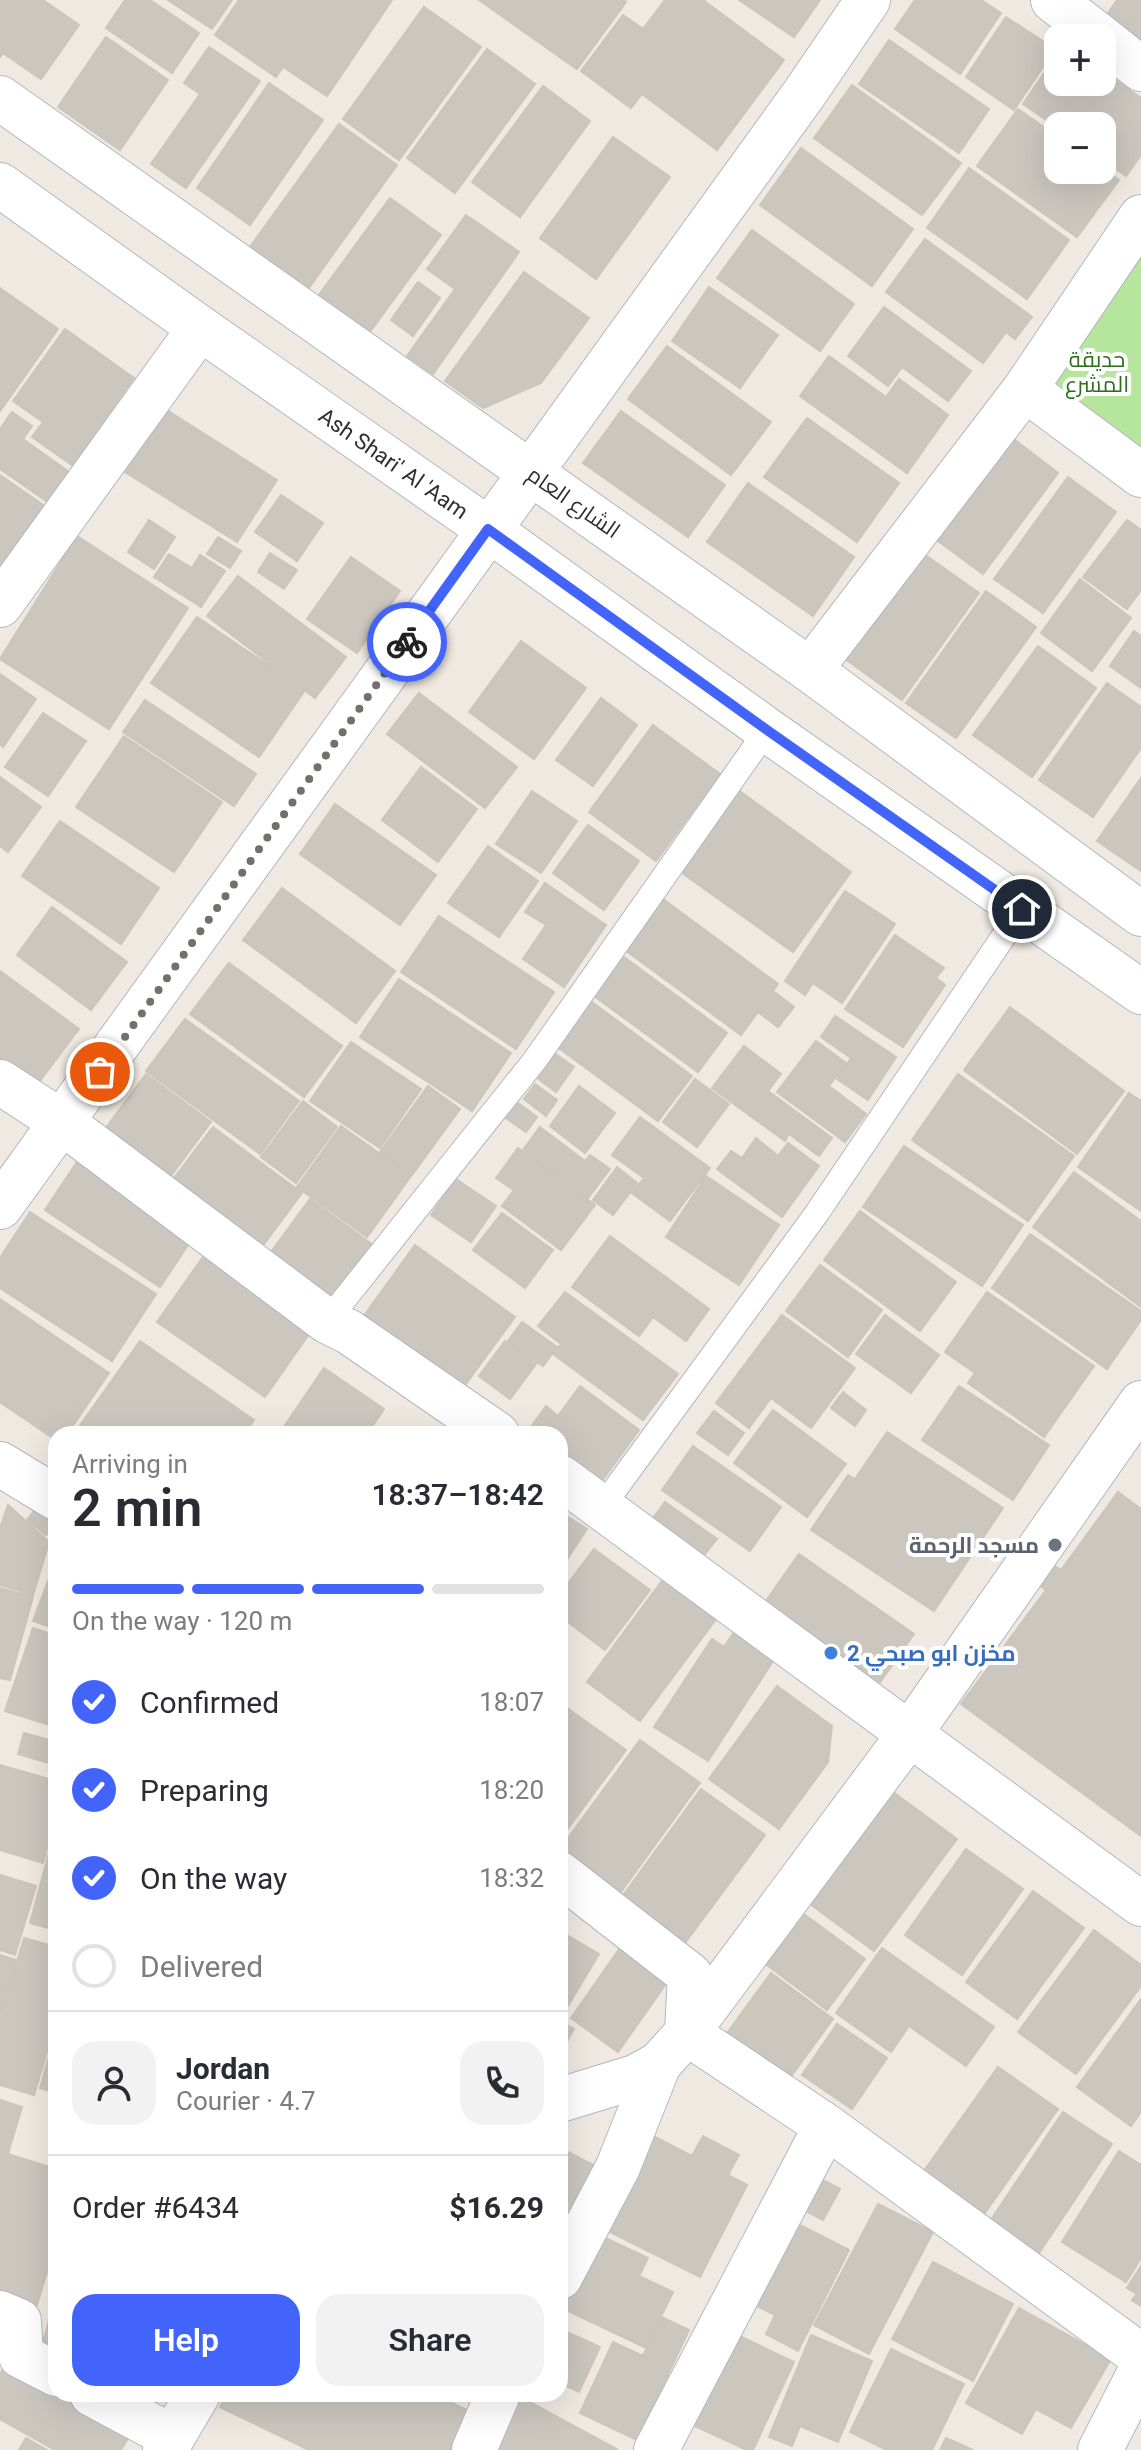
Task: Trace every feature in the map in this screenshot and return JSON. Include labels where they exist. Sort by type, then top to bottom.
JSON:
[{"type":"street","points":[[0,1207],[804,94],[868,0]]},
{"type":"street","points":[[1053,0],[1084,24]]},
{"type":"street","points":[[1116,49],[1141,69]]},
{"type":"street","name":"الشارع العام","points":[[0,98],[810,670],[1141,914]]},
{"type":"street","name":"Ash Shari' Al 'Aam","points":[[0,185],[1141,992]]},
{"type":"street","points":[[810,670],[1025,389],[1141,217]]},
{"type":"street","points":[[0,605],[200,328]]},
{"type":"street","points":[[1025,389],[1141,475]]},
{"type":"street","points":[[0,1082],[63,1123],[327,1321],[349,1332],[485,1426]]},
{"type":"street","points":[[568,2262],[618,2167],[673,2049],[911,1732],[1141,1403]]},
{"type":"street","points":[[0,1464],[48,1493]]},
{"type":"street","points":[[568,1483],[1141,1904]]},
{"type":"street","points":[[568,1880],[690,1975],[673,2049],[635,2077],[568,2098]]},
{"type":"street","points":[[673,2049],[826,2126],[1141,2356]]},
{"type":"street","points":[[656,2450],[826,2126]]},
{"type":"street","points":[[0,2313],[19,2321],[21,2356],[48,2370]]},
{"type":"street","points":[[1100,2450],[1141,2370]]},
{"type":"street","points":[[104,2402],[168,2443],[193,2402]]},
{"type":"street","points":[[474,2450],[495,2402]]},
{"type":"lane","points":[[327,1321],[535,1060],[767,730]]},
{"type":"lane","points":[[602,1507],[817,1213],[1022,909]]},
{"type":"green space","name":"حديقة المشرع","points":[[1141,230],[1141,454],[1036,384]]},
{"type":"building","points":[[0,0],[43,0],[79,25],[41,79],[3,53],[0,57]]},
{"type":"building","points":[[125,0],[150,0],[199,33],[172,73],[106,28]]},
{"type":"building","points":[[168,0],[232,0],[212,29]]},
{"type":"building","points":[[239,0],[392,0],[327,96],[283,67],[276,77],[215,35]]},
{"type":"building","points":[[479,0],[623,0],[626,2],[577,69]]},
{"type":"building","points":[[665,0],[703,0],[784,60],[717,150],[642,94],[631,108],[581,71],[623,15],[643,29]]},
{"type":"building","points":[[739,0],[820,0],[794,37]]},
{"type":"building","points":[[915,0],[981,0],[1001,13],[960,74],[895,29]]},
{"type":"building","points":[[1117,0],[1141,0],[1141,51],[1116,34],[1116,24],[1101,23]]},
{"type":"building","points":[[424,7],[481,47],[399,160],[343,119]]},
{"type":"building","points":[[1006,17],[1044,42],[1044,65],[1014,110],[966,77]]},
{"type":"building","points":[[106,37],[168,80],[120,150],[58,107]]},
{"type":"building","points":[[889,40],[989,109],[959,153],[859,84]]},
{"type":"building","points":[[209,47],[260,81],[186,188],[151,164],[200,94],[184,83]]},
{"type":"building","points":[[487,49],[535,84],[455,193],[407,158]]},
{"type":"building","points":[[1044,73],[1044,96],[1116,96],[1116,81],[1141,98],[1141,155],[1126,176],[1116,169],[1116,112],[1044,112],[1044,118],[1023,104]]},
{"type":"building","points":[[269,83],[323,120],[250,225],[197,188]]},
{"type":"building","points":[[852,85],[961,163],[922,215],[814,138]]},
{"type":"building","points":[[543,86],[590,121],[520,217],[472,182]]},
{"type":"building","points":[[1018,109],[1044,127],[1044,184],[1116,184],[1116,178],[1119,180],[1077,237],[977,166]]},
{"type":"building","points":[[339,124],[397,165],[308,289],[250,247]]},
{"type":"building","points":[[613,137],[670,177],[596,279],[540,238]]},
{"type":"building","points":[[801,148],[913,229],[872,286],[760,205]]},
{"type":"building","points":[[969,168],[1069,240],[1027,299],[927,228]]},
{"type":"building","points":[[390,198],[441,235],[361,344],[310,307]]},
{"type":"building","points":[[466,215],[519,252],[433,374],[407,356],[455,289],[427,269]]},
{"type":"building","points":[[752,230],[854,304],[820,351],[717,278]]},
{"type":"building","points":[[925,239],[1032,317],[1015,339],[1006,332],[983,363],[886,292]]},
{"type":"building","points":[[524,272],[589,318],[541,383],[483,408],[445,381]]},
{"type":"building","points":[[418,282],[440,298],[413,336],[391,320]]},
{"type":"building","points":[[709,287],[778,335],[740,388],[672,341]]},
{"type":"building","points":[[0,288],[58,329],[0,411]]},
{"type":"building","points":[[884,307],[971,371],[948,401],[902,367],[888,386],[848,356]]},
{"type":"building","points":[[65,329],[134,378],[72,465],[32,437],[43,422],[13,401]]},
{"type":"building","points":[[667,346],[771,422],[731,475],[628,399]]},
{"type":"building","points":[[829,356],[886,397],[899,379],[948,415],[907,473],[800,396]]},
{"type":"building","points":[[165,409],[277,480],[237,542],[125,472]]},
{"type":"building","points":[[621,411],[725,485],[688,537],[583,463]]},
{"type":"building","points":[[12,412],[32,426],[23,439],[69,472],[48,502],[0,469],[0,429]]},
{"type":"building","points":[[807,418],[899,483],[857,542],[764,477]]},
{"type":"building","points":[[1002,430],[1058,473],[983,574],[926,532]]},
{"type":"building","points":[[0,475],[46,507],[0,572]]},
{"type":"building","points":[[1068,477],[1116,512],[1043,613],[994,579]]},
{"type":"building","points":[[748,483],[854,557],[813,616],[707,542]]},
{"type":"building","points":[[281,495],[323,523],[297,561],[255,532]]},
{"type":"building","points":[[149,520],[175,537],[154,569],[128,552]]},
{"type":"building","points":[[1127,520],[1141,530],[1141,590],[1127,609],[1083,577]]},
{"type":"building","points":[[77,536],[188,608],[109,729],[0,659]]},
{"type":"building","points":[[218,537],[241,551],[230,568],[207,554]]},
{"type":"building","points":[[914,547],[979,593],[902,700],[837,653]]},
{"type":"building","points":[[270,553],[297,570],[284,589],[258,572]]},
{"type":"building","points":[[169,554],[192,568],[200,555],[225,571],[201,607],[154,577]]},
{"type":"building","points":[[351,557],[400,591],[357,653],[307,619]]},
{"type":"building","points":[[238,576],[346,657],[315,698],[207,616]]},
{"type":"building","points":[[1080,579],[1131,618],[1092,671],[1041,633]]},
{"type":"building","points":[[986,591],[1036,627],[956,738],[906,703]]},
{"type":"building","points":[[197,617],[305,690],[259,757],[151,683]]},
{"type":"building","points":[[1134,631],[1141,636],[1141,688],[1110,666]]},
{"type":"building","points":[[521,641],[586,688],[534,759],[469,712]]},
{"type":"building","points":[[1038,646],[1096,688],[1032,777],[973,735]]},
{"type":"building","points":[[0,674],[36,699],[3,747],[0,744]]},
{"type":"building","points":[[1107,683],[1141,707],[1141,748],[1093,817],[1039,780]]},
{"type":"building","points":[[419,693],[517,767],[485,808],[387,734]]},
{"type":"building","points":[[601,698],[637,725],[593,786],[556,760]]},
{"type":"building","points":[[145,700],[256,774],[234,806],[123,732]]},
{"type":"building","points":[[43,713],[86,741],[48,796],[5,767]]},
{"type":"building","points":[[653,725],[720,774],[656,861],[589,812]]},
{"type":"building","points":[[124,736],[222,802],[174,872],[76,807]]},
{"type":"building","points":[[421,767],[477,809],[438,862],[382,820]]},
{"type":"building","points":[[0,777],[41,807],[8,852],[0,846]]},
{"type":"building","points":[[1141,778],[1141,871],[1097,841]]},
{"type":"building","points":[[734,787],[851,872],[793,952],[675,868]]},
{"type":"building","points":[[532,791],[577,821],[541,873],[496,844]]},
{"type":"building","points":[[335,804],[436,875],[400,925],[300,854]]},
{"type":"building","points":[[60,821],[159,888],[121,944],[22,876]]},
{"type":"building","points":[[588,825],[639,861],[604,910],[553,873]]},
{"type":"building","points":[[488,846],[538,881],[499,937],[448,903]]},
{"type":"building","points":[[545,883],[606,925],[564,987],[523,959],[546,925],[525,912]]},
{"type":"building","points":[[282,888],[395,971],[356,1023],[243,940]]},
{"type":"building","points":[[845,891],[895,924],[842,1003],[813,983],[805,995],[785,981]]},
{"type":"building","points":[[663,899],[778,984],[773,991],[794,1007],[778,1027],[758,1012],[741,1035],[625,950]]},
{"type":"building","points":[[52,907],[127,962],[91,1010],[17,955]]},
{"type":"building","points":[[439,916],[554,992],[516,1049],[401,972]]},
{"type":"building","points":[[895,935],[944,968],[936,978],[945,985],[903,1047],[845,1009]]},
{"type":"building","points":[[620,954],[727,1033],[698,1072],[590,993]]},
{"type":"building","points":[[229,963],[342,1046],[304,1097],[190,1014]]},
{"type":"building","points":[[0,971],[79,1029],[39,1082],[0,1070]]},
{"type":"building","points":[[399,979],[511,1053],[472,1111],[360,1037]]},
{"type":"building","points":[[585,997],[692,1076],[658,1121],[552,1043]]},
{"type":"building","points":[[1010,1007],[1124,1091],[1077,1154],[964,1070]]},
{"type":"building","points":[[835,1016],[896,1057],[868,1100],[837,1079],[851,1058],[821,1037]]},
{"type":"building","points":[[185,1019],[299,1101],[260,1154],[146,1071]]},
{"type":"building","points":[[816,1041],[846,1063],[829,1086],[866,1114],[845,1142],[777,1092]]},
{"type":"building","points":[[351,1042],[421,1089],[380,1148],[310,1101]]},
{"type":"building","points":[[744,1046],[781,1074],[768,1091],[832,1138],[819,1156],[789,1134],[785,1141],[712,1088]]},
{"type":"building","points":[[550,1050],[574,1067],[556,1092],[532,1074]]},
{"type":"building","points":[[146,1074],[211,1122],[164,1185],[99,1137]]},
{"type":"building","points":[[958,1074],[1074,1156],[1028,1221],[912,1140]]},
{"type":"building","points":[[695,1079],[729,1104],[697,1147],[663,1122]]},
{"type":"building","points":[[535,1084],[557,1100],[546,1116],[524,1099]]},
{"type":"building","points":[[428,1086],[460,1109],[412,1175],[380,1152]]},
{"type":"building","points":[[579,1086],[615,1113],[585,1153],[550,1126]]},
{"type":"building","points":[[1129,1093],[1141,1101],[1141,1211],[1078,1167]]},
{"type":"building","points":[[303,1101],[337,1127],[296,1183],[261,1157]]},
{"type":"building","points":[[515,1101],[537,1117],[526,1132],[503,1116]]},
{"type":"building","points":[[640,1117],[710,1168],[670,1221],[632,1193],[644,1178],[612,1155]]},
{"type":"building","points":[[341,1126],[411,1176],[367,1237],[297,1187]]},
{"type":"building","points":[[213,1127],[302,1193],[258,1252],[168,1186]]},
{"type":"building","points":[[540,1127],[585,1161],[590,1155],[610,1169],[588,1198],[523,1150]]},
{"type":"building","points":[[756,1138],[778,1156],[788,1143],[819,1166],[782,1217],[717,1169],[731,1151],[742,1158]]},
{"type":"building","points":[[904,1146],[1023,1225],[982,1286],[863,1207]]},
{"type":"building","points":[[518,1148],[595,1205],[561,1250],[502,1206],[514,1190],[496,1178]]},
{"type":"building","points":[[79,1159],[194,1236],[160,1287],[45,1210]]},
{"type":"building","points":[[617,1167],[637,1183],[613,1215],[593,1200]]},
{"type":"building","points":[[1074,1172],[1141,1221],[1141,1307],[1033,1227]]},
{"type":"building","points":[[706,1176],[779,1225],[739,1285],[666,1237]]},
{"type":"building","points":[[456,1179],[496,1206],[471,1242],[431,1215]]},
{"type":"building","points":[[310,1199],[377,1248],[340,1294],[315,1294],[265,1260]]},
{"type":"building","points":[[860,1211],[956,1282],[920,1331],[824,1260]]},
{"type":"building","points":[[30,1212],[156,1294],[112,1361],[0,1288],[0,1258]]},
{"type":"building","points":[[502,1213],[553,1250],[525,1288],[473,1250]]},
{"type":"building","points":[[1030,1234],[1141,1311],[1141,1320],[1107,1369],[992,1288]]},
{"type":"building","points":[[610,1236],[709,1309],[686,1341],[653,1317],[639,1336],[572,1287]]},
{"type":"building","points":[[415,1245],[515,1317],[462,1389],[363,1317]]},
{"type":"building","points":[[203,1257],[311,1331],[265,1397],[157,1322]]},
{"type":"building","points":[[820,1265],[882,1310],[848,1357],[786,1311]]},
{"type":"building","points":[[565,1292],[678,1374],[643,1420],[553,1354],[561,1344],[538,1326]]},
{"type":"building","points":[[987,1292],[1094,1366],[1044,1437],[968,1383],[975,1373],[945,1352]]},
{"type":"building","points":[[0,1299],[109,1373],[73,1426],[48,1426],[48,1435],[0,1402]]},
{"type":"building","points":[[782,1315],[855,1368],[811,1428],[771,1398],[749,1428],[716,1403]]},
{"type":"building","points":[[885,1315],[939,1355],[911,1393],[856,1354]]},
{"type":"building","points":[[522,1322],[557,1347],[543,1366],[508,1341]]},
{"type":"building","points":[[140,1341],[254,1420],[250,1426],[80,1426]]},
{"type":"building","points":[[505,1341],[536,1364],[510,1399],[479,1376]]},
{"type":"building","points":[[324,1368],[384,1409],[372,1426],[284,1426]]},
{"type":"building","points":[[580,1386],[639,1430],[596,1489],[568,1469],[568,1426],[532,1426],[546,1406],[558,1416]]},
{"type":"building","points":[[959,1386],[1049,1445],[1013,1500],[922,1440]]},
{"type":"building","points":[[843,1392],[866,1410],[855,1426],[831,1408]]},
{"type":"building","points":[[773,1410],[846,1464],[807,1517],[734,1463]]},
{"type":"building","points":[[714,1411],[744,1433],[728,1455],[697,1433]]},
{"type":"building","points":[[887,1432],[1003,1508],[934,1611],[811,1530],[848,1475],[855,1479]]},
{"type":"building","points":[[693,1446],[781,1507],[750,1551],[662,1490]]},
{"type":"building","points":[[1118,1492],[1141,1509],[1141,1836],[961,1704],[1046,1590],[1037,1584],[1052,1564],[1061,1570]]},
{"type":"building","points":[[665,1502],[717,1539],[701,1559],[650,1522]]},
{"type":"building","points":[[8,1505],[48,1541],[33,1595],[0,1585],[0,1528]]},
{"type":"building","points":[[37,1507],[48,1516],[48,1533],[46,1535],[27,1520]]},
{"type":"building","points":[[568,1517],[587,1529],[568,1558]]},
{"type":"building","points":[[594,1549],[650,1590],[605,1650],[568,1622],[568,1583]]},
{"type":"building","points":[[799,1554],[914,1634],[876,1688],[761,1608]]},
{"type":"building","points":[[667,1574],[720,1614],[640,1721],[587,1682]]},
{"type":"building","points":[[48,1581],[48,1626],[33,1621]]},
{"type":"building","points":[[0,1588],[33,1597],[10,1680],[0,1678]]},
{"type":"building","points":[[33,1628],[48,1633],[48,1724],[5,1711]]},
{"type":"building","points":[[734,1632],[775,1658],[708,1761],[654,1727],[712,1639],[724,1647]]},
{"type":"building","points":[[777,1686],[832,1726],[828,1762],[779,1829],[709,1779]]},
{"type":"building","points":[[568,1709],[626,1750],[568,1828]]},
{"type":"building","points":[[24,1733],[48,1740],[48,1763],[18,1754]]},
{"type":"building","points":[[640,1740],[700,1783],[620,1893],[568,1855],[568,1838]]},
{"type":"building","points":[[0,1765],[48,1779],[48,1845],[43,1863],[0,1850]]},
{"type":"building","points":[[701,1789],[765,1835],[679,1951],[616,1905]]},
{"type":"building","points":[[893,1792],[957,1839],[874,1951],[810,1904]]},
{"type":"building","points":[[966,1849],[1023,1889],[962,1975],[905,1935]]},
{"type":"building","points":[[48,1857],[48,1928],[30,1923]]},
{"type":"building","points":[[0,1875],[36,1886],[15,1955],[0,1950]]},
{"type":"building","points":[[1033,1891],[1084,1928],[1017,2019],[966,1982]]},
{"type":"building","points":[[805,1915],[865,1959],[827,2010],[767,1965]]},
{"type":"building","points":[[1094,1930],[1141,1965],[1141,1986],[1076,2074],[1018,2032]]},
{"type":"building","points":[[568,1936],[599,1954],[568,2006]]},
{"type":"building","points":[[24,1938],[48,1945],[48,2049],[34,2095],[0,2085],[0,2018]]},
{"type":"building","points":[[622,1945],[670,1978],[618,2052],[571,2018]]},
{"type":"building","points":[[882,1948],[994,2027],[966,2066],[909,2026],[891,2052],[836,2013]]},
{"type":"building","points":[[0,1955],[16,1960],[0,2012]]},
{"type":"building","points":[[771,1973],[833,2019],[781,2090],[719,2044]]},
{"type":"building","points":[[1141,1999],[1141,2112],[1131,2126],[1077,2087]]},
{"type":"building","points":[[837,2024],[887,2058],[852,2109],[802,2075]]},
{"type":"building","points":[[568,2026],[574,2029],[568,2040]]},
{"type":"building","points":[[48,2060],[48,2090],[40,2088]]},
{"type":"building","points":[[998,2067],[1058,2109],[980,2220],[919,2178]]},
{"type":"building","points":[[0,2100],[22,2107],[8,2154],[48,2166],[48,2268],[36,2308],[0,2297]]},
{"type":"building","points":[[1063,2112],[1112,2144],[1035,2259],[986,2227]]},
{"type":"building","points":[[643,2131],[692,2156],[703,2136],[739,2155],[728,2175],[747,2185],[700,2277],[596,2225]]},
{"type":"building","points":[[1119,2151],[1141,2165],[1141,2258],[1126,2282],[1062,2242]]},
{"type":"building","points":[[568,2152],[605,2171],[568,2243]]},
{"type":"building","points":[[811,2174],[840,2189],[823,2220],[794,2205]]},
{"type":"building","points":[[878,2204],[933,2232],[869,2354],[814,2325]]},
{"type":"building","points":[[788,2219],[849,2250],[798,2351],[766,2334],[775,2315],[745,2300]]},
{"type":"building","points":[[588,2230],[648,2258],[639,2276],[673,2292],[646,2348],[568,2311],[568,2273]]},
{"type":"building","points":[[933,2262],[1013,2304],[973,2381],[892,2339]]},
{"type":"building","points":[[1141,2266],[1141,2306],[1132,2300],[1137,2294],[1127,2288]]},
{"type":"building","points":[[1019,2308],[1111,2359],[1071,2428],[1036,2409],[1022,2434],[966,2403]]},
{"type":"building","points":[[661,2317],[689,2330],[637,2440],[580,2413],[613,2342],[643,2356]]},
{"type":"building","points":[[48,2324],[48,2363],[38,2361]]},
{"type":"building","points":[[729,2331],[794,2362],[753,2450],[686,2422]]},
{"type":"building","points":[[568,2333],[600,2347],[579,2392],[568,2387]]},
{"type":"building","points":[[811,2335],[872,2361],[838,2442],[800,2426],[792,2446],[769,2437]]},
{"type":"building","points":[[891,2349],[964,2384],[932,2450],[887,2450],[850,2432]]},
{"type":"building","points":[[9,2359],[48,2388],[48,2402],[87,2402],[134,2428],[121,2450],[55,2450],[0,2419],[0,2374]]},
{"type":"building","points":[[223,2402],[450,2402],[473,2413],[458,2450],[309,2450],[220,2407]]},
{"type":"building","points":[[510,2402],[530,2402],[618,2450],[483,2450]]},
{"type":"building","points":[[26,2438],[47,2450],[19,2450]]},
{"type":"building","points":[[946,2438],[973,2450],[940,2450]]},
{"type":"way so far","points":[[100,1072],[407,642]]},
{"type":"place","name":"مسجد الرحمة","points":[[1055,1545]]},
{"type":"place","name":"مخزن ابو صبحي 2","points":[[831,1653]]},
{"type":"route","points":[[407,642],[488,529],[1022,909]]}]
